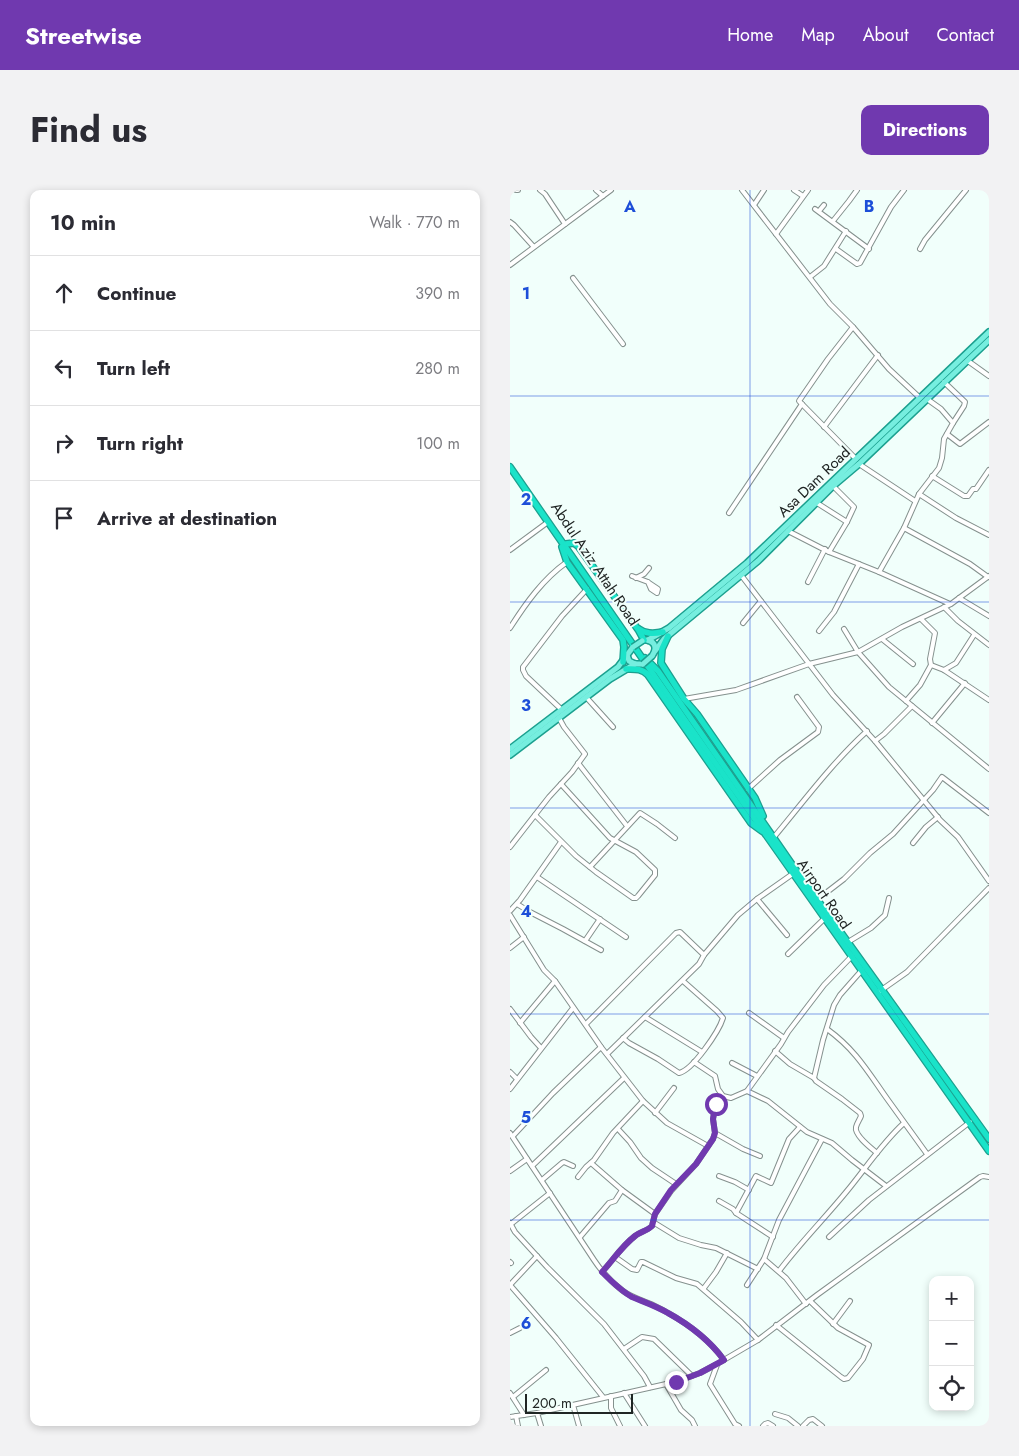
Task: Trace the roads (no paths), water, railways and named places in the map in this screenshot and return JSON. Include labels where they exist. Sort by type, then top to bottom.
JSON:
[{"type":"highway","name":"Abdul Aziz Attah Road","points":[[510,463],[556,527],[564,543]]},
{"type":"highway","name":"Abdul Aziz Attah Road","points":[[510,467],[640,654]]},
{"type":"highway","points":[[630,651],[567,562],[564,543],[578,546],[645,640]]},
{"type":"highway","points":[[637,628],[647,633],[665,634],[661,663]]},
{"type":"highway","points":[[623,640],[623,662]]},
{"type":"highway","name":"Airport Road","points":[[640,654],[658,671],[770,834],[848,942],[989,1151]]},
{"type":"highway","points":[[654,654],[755,798],[770,834]]},
{"type":"highway","points":[[639,664],[751,822],[770,834]]},
{"type":"highway","points":[[626,669],[646,672]]},
{"type":"highway","name":"Airport Road","points":[[770,834],[794,874],[862,970],[880,991],[989,1139]]},
{"type":"main road","name":"Asa Dam Road","points":[[858,462],[920,398],[989,332]]},
{"type":"main road","name":"Asa Dam Road","points":[[511,751],[559,718],[610,678],[639,664],[654,654],[665,634],[747,563],[989,340]]},
{"type":"main road","name":"Asa Dam Road","points":[[630,651],[645,640],[665,634],[741,575],[817,503],[839,479]]},
{"type":"main road","points":[[645,640],[653,643],[654,654]]},
{"type":"main road","points":[[511,751],[623,662],[630,651]]},
{"type":"main road","points":[[630,651],[629,661],[639,664]]},
{"type":"street","points":[[540,190],[545,194],[565,224]]},
{"type":"street","points":[[596,190],[603,196]]},
{"type":"street","points":[[510,265],[533,246],[611,190]]},
{"type":"street","points":[[742,190],[830,304],[853,327],[889,369],[920,398]]},
{"type":"street","points":[[754,205],[764,190]]},
{"type":"street","points":[[794,190],[803,196]]},
{"type":"street","points":[[776,234],[808,190]]},
{"type":"street","points":[[832,221],[857,190]]},
{"type":"street","points":[[836,249],[859,264],[891,208],[904,190]]},
{"type":"street","points":[[920,249],[925,240],[966,190]]},
{"type":"street","points":[[824,205],[817,210],[869,248]]},
{"type":"street","points":[[510,222],[533,246]]},
{"type":"street","points":[[810,278],[824,266],[846,231]]},
{"type":"street","points":[[572,278],[623,344]]},
{"type":"street","points":[[853,327],[799,399],[858,462],[915,502]]},
{"type":"street","points":[[824,427],[878,355]]},
{"type":"street","points":[[968,361],[989,376]]},
{"type":"street","points":[[879,572],[904,528],[919,494],[939,468],[942,462],[944,439],[964,406],[965,402],[944,382]]},
{"type":"street","points":[[927,399],[941,409],[953,423]]},
{"type":"street","points":[[729,512],[802,404]]},
{"type":"street","points":[[947,434],[960,444],[989,422]]},
{"type":"street","points":[[985,426],[989,430]]},
{"type":"street","points":[[932,476],[964,496],[968,496],[972,489],[976,489],[989,470]]},
{"type":"street","points":[[808,582],[847,522],[854,507],[833,486]]},
{"type":"street","points":[[919,494],[956,518],[989,535]]},
{"type":"street","points":[[817,503],[847,522]]},
{"type":"street","points":[[510,550],[548,522]]},
{"type":"street","points":[[684,699],[736,690],[809,664],[858,652],[902,627],[951,604],[989,576],[904,528]]},
{"type":"street","points":[[788,530],[827,551],[951,604]]},
{"type":"street","points":[[510,628],[534,592],[567,562]]},
{"type":"street","points":[[819,631],[834,612],[859,564]]},
{"type":"street","points":[[648,582],[634,577],[644,574],[649,568]]},
{"type":"street","points":[[741,575],[833,695],[867,731],[938,817],[958,837],[989,881]]},
{"type":"street","points":[[562,710],[526,676],[523,667],[556,623],[587,589]]},
{"type":"street","points":[[959,598],[989,616]]},
{"type":"street","points":[[743,623],[761,601]]},
{"type":"street","points":[[944,608],[974,635],[989,645]]},
{"type":"street","points":[[906,701],[920,685],[931,665],[930,659],[935,632],[921,619]]},
{"type":"street","points":[[844,629],[858,652],[888,687],[989,769]]},
{"type":"street","points":[[944,670],[956,662],[974,635]]},
{"type":"street","points":[[882,639],[913,664]]},
{"type":"street","points":[[931,665],[944,670],[989,700]]},
{"type":"street","points":[[932,723],[965,683]]},
{"type":"street","points":[[586,697],[613,726]]},
{"type":"street","points":[[748,789],[780,760],[819,730],[819,727],[797,697]]},
{"type":"street","points":[[875,741],[912,706]]},
{"type":"street","points":[[510,847],[585,754],[564,728],[559,718]]},
{"type":"street","points":[[770,834],[867,731]]},
{"type":"street","points":[[578,763],[627,826]]},
{"type":"street","points":[[818,899],[844,879],[870,853],[894,834],[942,777],[989,813]]},
{"type":"street","points":[[535,815],[561,842],[590,867],[636,898],[655,875],[656,870],[636,852],[614,841],[561,784]]},
{"type":"street","points":[[590,867],[638,815],[642,814],[675,838]]},
{"type":"street","points":[[913,843],[926,827],[938,817]]},
{"type":"street","points":[[510,911],[537,877],[561,842]]},
{"type":"street","points":[[607,1054],[700,964],[704,955],[738,915],[757,899],[794,874]]},
{"type":"street","points":[[537,877],[626,937]]},
{"type":"street","points":[[880,991],[907,972],[989,888]]},
{"type":"street","points":[[848,942],[871,928],[882,918],[885,914],[889,898]]},
{"type":"street","points":[[757,899],[787,935]]},
{"type":"street","points":[[517,904],[601,950]]},
{"type":"street","points":[[510,915],[544,970],[643,1102],[667,1123],[708,1146]]},
{"type":"street","points":[[788,954],[825,918]]},
{"type":"street","points":[[584,941],[600,919]]},
{"type":"street","points":[[586,1024],[676,933],[680,932],[704,955]]},
{"type":"street","points":[[510,948],[524,937]]},
{"type":"street","points":[[694,1062],[715,1076],[721,1094],[727,1098],[731,1098],[746,1090],[824,985],[852,956]]},
{"type":"street","points":[[814,1078],[834,1005],[840,995],[862,970]]},
{"type":"street","points":[[520,1023],[554,981]]},
{"type":"street","points":[[623,1038],[679,1074],[694,1062],[712,1040],[723,1018],[683,981]]},
{"type":"street","points":[[510,1089],[573,1008]]},
{"type":"street","points":[[510,1009],[541,1048]]},
{"type":"street","points":[[749,1013],[784,1038]]},
{"type":"street","points":[[645,1017],[702,1052]]},
{"type":"street","points":[[827,1029],[861,1060],[927,1154]]},
{"type":"street","points":[[601,1047],[511,1134],[602,1272],[628,1294],[670,1314],[693,1329],[724,1360]]},
{"type":"street","points":[[776,1050],[790,1064],[814,1078],[861,1116],[856,1132],[877,1153]]},
{"type":"street","points":[[732,1063],[757,1076]]},
{"type":"street","points":[[510,1072],[517,1079]]},
{"type":"street","points":[[532,1166],[624,1078]]},
{"type":"street","points":[[655,1113],[674,1088]]},
{"type":"street","points":[[746,1090],[768,1102],[807,1132],[832,1143],[886,1186]]},
{"type":"street","points":[[602,1272],[634,1237],[642,1231],[649,1229],[653,1224],[655,1214],[676,1184],[696,1164],[715,1133],[714,1112],[721,1094]]},
{"type":"street","points":[[578,1177],[643,1102]]},
{"type":"street","points":[[829,1237],[886,1186],[970,1122]]},
{"type":"street","points":[[779,1271],[811,1230],[904,1123]]},
{"type":"street","points":[[736,1213],[756,1176],[770,1183],[790,1139],[800,1127]]},
{"type":"street","points":[[618,1129],[641,1158],[676,1184]]},
{"type":"street","points":[[715,1133],[743,1149],[760,1156]]},
{"type":"street","points":[[747,1285],[764,1259],[780,1220],[822,1139]]},
{"type":"street","points":[[510,1171],[527,1159]]},
{"type":"street","points":[[542,1180],[564,1162],[573,1166]]},
{"type":"street","points":[[591,1163],[622,1190],[655,1214]]},
{"type":"street","points":[[719,1176],[749,1190]]},
{"type":"street","points":[[510,1417],[537,1413],[666,1384],[692,1376],[717,1364],[758,1340],[980,1177],[989,1178]]},
{"type":"street","points":[[580,1237],[609,1203],[615,1201],[622,1190]]},
{"type":"street","points":[[550,1193],[510,1224],[537,1256],[604,1324],[644,1376],[650,1388]]},
{"type":"street","points":[[718,1202],[733,1209],[736,1213],[773,1237]]},
{"type":"street","points":[[653,1222],[679,1238],[716,1248],[758,1269]]},
{"type":"street","points":[[704,1288],[727,1253]]},
{"type":"street","points":[[537,1256],[510,1285],[556,1338],[603,1397]]},
{"type":"street","points":[[615,1258],[632,1269],[636,1270],[642,1262],[676,1278],[704,1288],[758,1340]]},
{"type":"street","points":[[764,1259],[779,1271],[808,1302],[833,1324],[869,1345],[866,1355],[859,1365],[848,1378],[844,1379],[776,1326]]},
{"type":"street","points":[[833,1324],[850,1302]]},
{"type":"street","points":[[510,1333],[520,1328]]},
{"type":"street","points":[[624,1349],[642,1337],[654,1339],[692,1376]]},
{"type":"street","points":[[717,1364],[710,1384],[735,1424],[739,1426]]},
{"type":"street","points":[[513,1397],[546,1370]]},
{"type":"street","points":[[666,1384],[693,1425]]},
{"type":"street","points":[[510,1393],[524,1415]]},
{"type":"street","points":[[624,1393],[645,1426]]},
{"type":"street","points":[[611,1396],[611,1408],[620,1426]]},
{"type":"street","points":[[573,1404],[579,1426]]},
{"type":"street","points":[[537,1413],[541,1426]]},
{"type":"street","points":[[776,1414],[788,1418],[798,1426]]},
{"type":"street","points":[[516,1416],[518,1426]]},
{"type":"street","points":[[803,1426],[813,1419],[822,1426]]},
{"type":"street","points":[[763,1426],[768,1423],[773,1426]]}]
